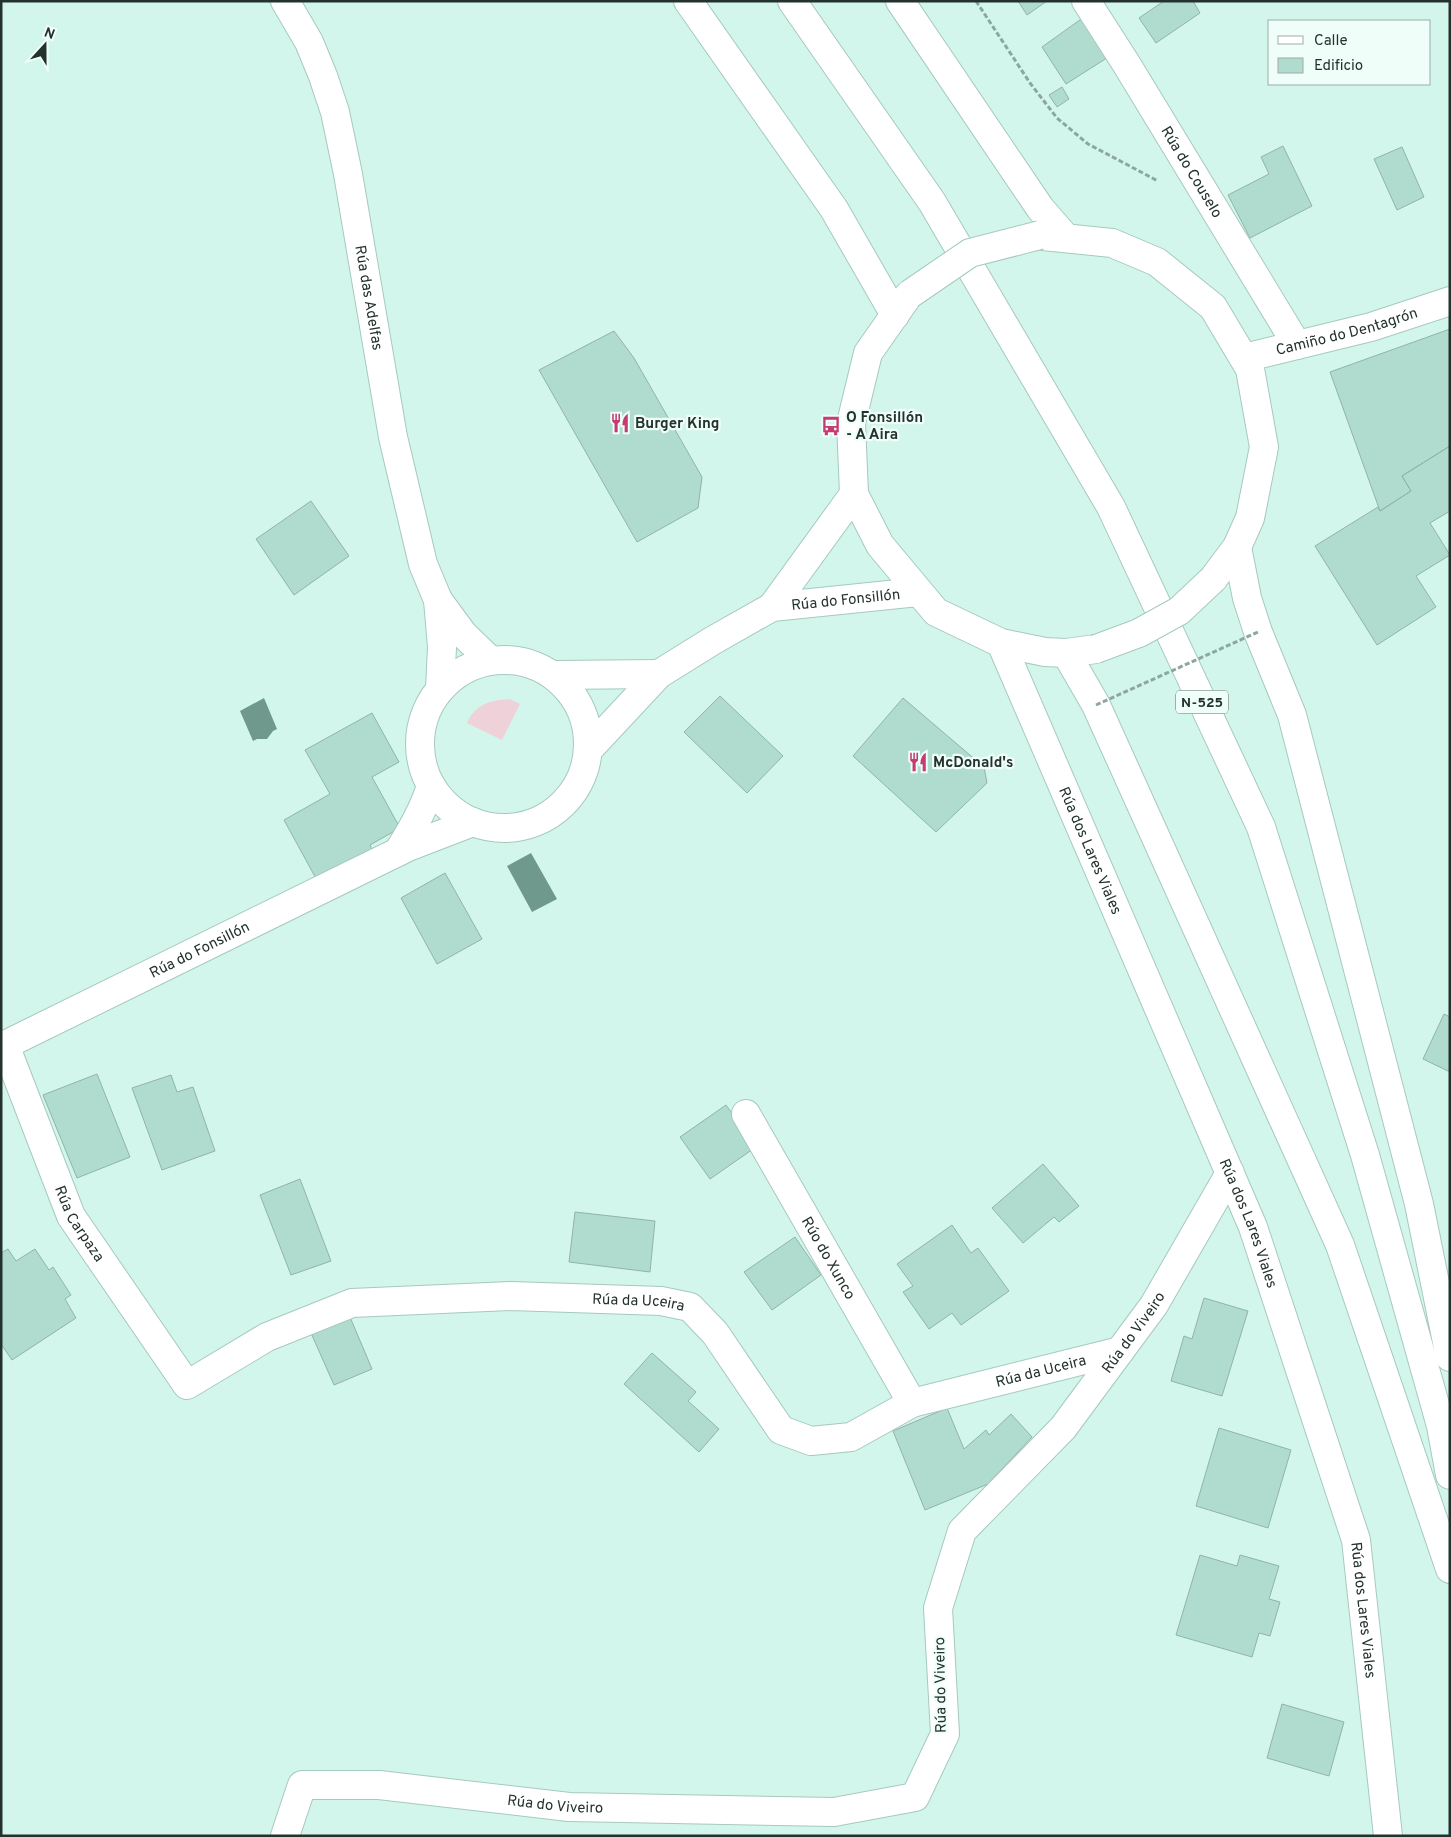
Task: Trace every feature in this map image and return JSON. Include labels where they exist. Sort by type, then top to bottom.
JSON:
[{"type":"main road","name":"Rúa das Adelfas","points":[[285,1],[309,42],[335,112],[348,174],[393,437],[423,564],[438,600],[463,634],[490,660]]},
{"type":"main road","points":[[688,1],[903,304]]},
{"type":"main road","name":"N-525","points":[[792,1],[932,202],[1111,508],[1260,827],[1365,1155],[1441,1426],[1450,1475]]},
{"type":"main road","points":[[900,1],[1040,208],[1053,237]]},
{"type":"main road","name":"Rúa do Couselo","points":[[1086,1],[1297,345]]},
{"type":"main road","points":[[1053,237],[1112,243],[1157,262],[1213,308],[1250,369],[1264,447],[1250,518],[1237,547],[1213,579],[1179,611],[1140,633],[1096,649],[1066,653],[1045,652],[1001,643],[936,612],[880,546],[854,494],[851,423],[868,353],[903,304],[970,253],[1053,237]]},
{"type":"main road","name":"Camiño do Dentagrón","points":[[1244,358],[1371,326],[1450,302]]},
{"type":"main road","name":"Rúa do Fonsillón","points":[[772,607],[854,494]]},
{"type":"main road","points":[[1237,547],[1247,598],[1258,632],[1292,715],[1419,1204],[1450,1357]]},
{"type":"main road","name":"Rúa do Fonsillón","points":[[589,749],[659,674],[772,607],[918,592]]},
{"type":"main road","name":"Rúa das Adelfas","points":[[438,600],[442,647],[440,689]]},
{"type":"main road","name":"Rúa dos Lares Viales","points":[[1001,643],[1252,1227],[1356,1540],[1388,1836]]},
{"type":"main road","points":[[1066,653],[1096,705],[1340,1245],[1450,1569]]},
{"type":"main road","points":[[513,659],[534,664],[554,675],[574,695],[586,721],[589,749],[584,775],[570,798],[550,816],[526,826],[499,829],[473,822],[449,808],[430,786],[420,760],[420,732],[428,705],[445,682],[469,666],[490,660],[513,659]]},
{"type":"main road","points":[[554,675],[659,674]]},
{"type":"main road","points":[[398,852],[416,824],[424,807],[430,786]]},
{"type":"main road","name":"Rúa do Fonsillón","points":[[3,1046],[398,852],[473,822]]},
{"type":"main road","name":"Rúa Carpaza","points":[[3,1046],[71,1216],[188,1385]]},
{"type":"main road","name":"Rúo do Xunco","points":[[746,1114],[912,1403]]},
{"type":"main road","name":"Rúa do Viveiro","points":[[285,1836],[302,1785],[379,1785],[569,1807],[814,1812],[834,1812],[915,1797],[945,1734],[938,1608],[962,1531],[1063,1428],[1154,1305],[1230,1173]]},
{"type":"main road","name":"Rúa da Uceira","points":[[188,1385],[267,1337],[352,1303],[511,1296],[661,1301],[690,1307],[715,1333],[781,1430],[811,1440],[851,1437],[912,1403],[1120,1351]]},
{"type":"path","points":[[976,1],[1030,83],[1057,118],[1088,144],[1162,183]]},
{"type":"path","points":[[1096,705],[1258,632]]},
{"type":"shaded area","points":[[264,698],[277,729],[267,739],[253,741],[240,711]]},
{"type":"shaded area","points":[[510,699],[520,704],[502,740],[467,723],[474,711],[484,704]]},
{"type":"shaded area","points":[[531,853],[557,899],[532,912],[507,866]]},
{"type":"building","points":[[1018,1],[1047,1],[1027,15]]},
{"type":"building","points":[[1164,1],[1193,1],[1200,13],[1156,43],[1139,18]]},
{"type":"building","points":[[1084,17],[1110,56],[1066,84],[1042,47]]},
{"type":"building","points":[[1062,87],[1069,99],[1057,107],[1049,95]]},
{"type":"building","points":[[1283,146],[1312,206],[1250,238],[1228,195],[1269,174],[1261,157]]},
{"type":"building","points":[[1402,147],[1424,197],[1397,210],[1374,159]]},
{"type":"building","points":[[1450,329],[1450,446],[1402,476],[1411,491],[1380,511],[1330,372]]},
{"type":"building","name":"Burger King","points":[[614,331],[634,358],[702,477],[698,508],[637,542],[539,370]]},
{"type":"building","points":[[1450,446],[1450,511],[1430,523],[1450,555],[1416,576],[1436,607],[1377,645],[1315,546],[1378,507],[1380,511],[1411,491],[1402,476]]},
{"type":"building","points":[[311,501],[349,556],[294,595],[256,539]]},
{"type":"building","points":[[720,696],[783,756],[747,793],[684,732]]},
{"type":"building","name":"McDonald's","points":[[903,698],[984,767],[987,783],[936,832],[853,756]]},
{"type":"building","points":[[372,713],[399,762],[372,777],[400,828],[370,845],[374,854],[319,884],[284,820],[330,794],[305,750]]},
{"type":"building","points":[[445,873],[482,939],[437,964],[401,898]]},
{"type":"building","points":[[1444,1014],[1450,1017],[1450,1072],[1423,1059]]},
{"type":"building","points":[[97,1074],[130,1157],[77,1178],[43,1095]]},
{"type":"building","points":[[171,1075],[177,1092],[193,1087],[215,1151],[162,1170],[132,1088]]},
{"type":"building","points":[[726,1105],[756,1147],[710,1179],[680,1137]]},
{"type":"building","points":[[1043,1164],[1079,1206],[1059,1222],[1054,1217],[1023,1243],[992,1208]]},
{"type":"building","points":[[300,1179],[331,1261],[291,1275],[260,1195]]},
{"type":"building","points":[[575,1212],[655,1221],[650,1272],[569,1262]]},
{"type":"building","points":[[952,1225],[971,1253],[978,1248],[1009,1291],[961,1325],[952,1313],[929,1329],[903,1292],[913,1286],[897,1264]]},
{"type":"building","points":[[795,1237],[821,1275],[772,1310],[744,1272]]},
{"type":"building","points":[[8,1249],[16,1261],[35,1249],[49,1270],[53,1267],[71,1295],[65,1299],[76,1318],[12,1360],[1,1344],[1,1253]]},
{"type":"building","points":[[1204,1298],[1248,1311],[1222,1396],[1171,1381],[1184,1336],[1192,1339]]},
{"type":"building","points":[[350,1317],[372,1369],[334,1385],[311,1333]]},
{"type":"building","points":[[652,1353],[696,1392],[688,1401],[719,1429],[699,1452],[624,1384]]},
{"type":"building","points":[[947,1408],[964,1449],[986,1430],[989,1435],[1011,1414],[1032,1437],[988,1484],[925,1510],[893,1431]]},
{"type":"building","points":[[1219,1428],[1291,1450],[1268,1528],[1196,1506]]},
{"type":"building","points":[[1200,1555],[1237,1566],[1240,1555],[1279,1566],[1269,1599],[1280,1602],[1270,1636],[1259,1633],[1252,1657],[1176,1635]]},
{"type":"building","points":[[1282,1704],[1344,1722],[1329,1776],[1267,1758]]},
{"type":"place","name":"Burger King","points":[[620,423]]},
{"type":"place","name":"O Fonsillón - A Aira","points":[[831,426]]},
{"type":"place","name":"McDonald's","points":[[918,762]]}]
